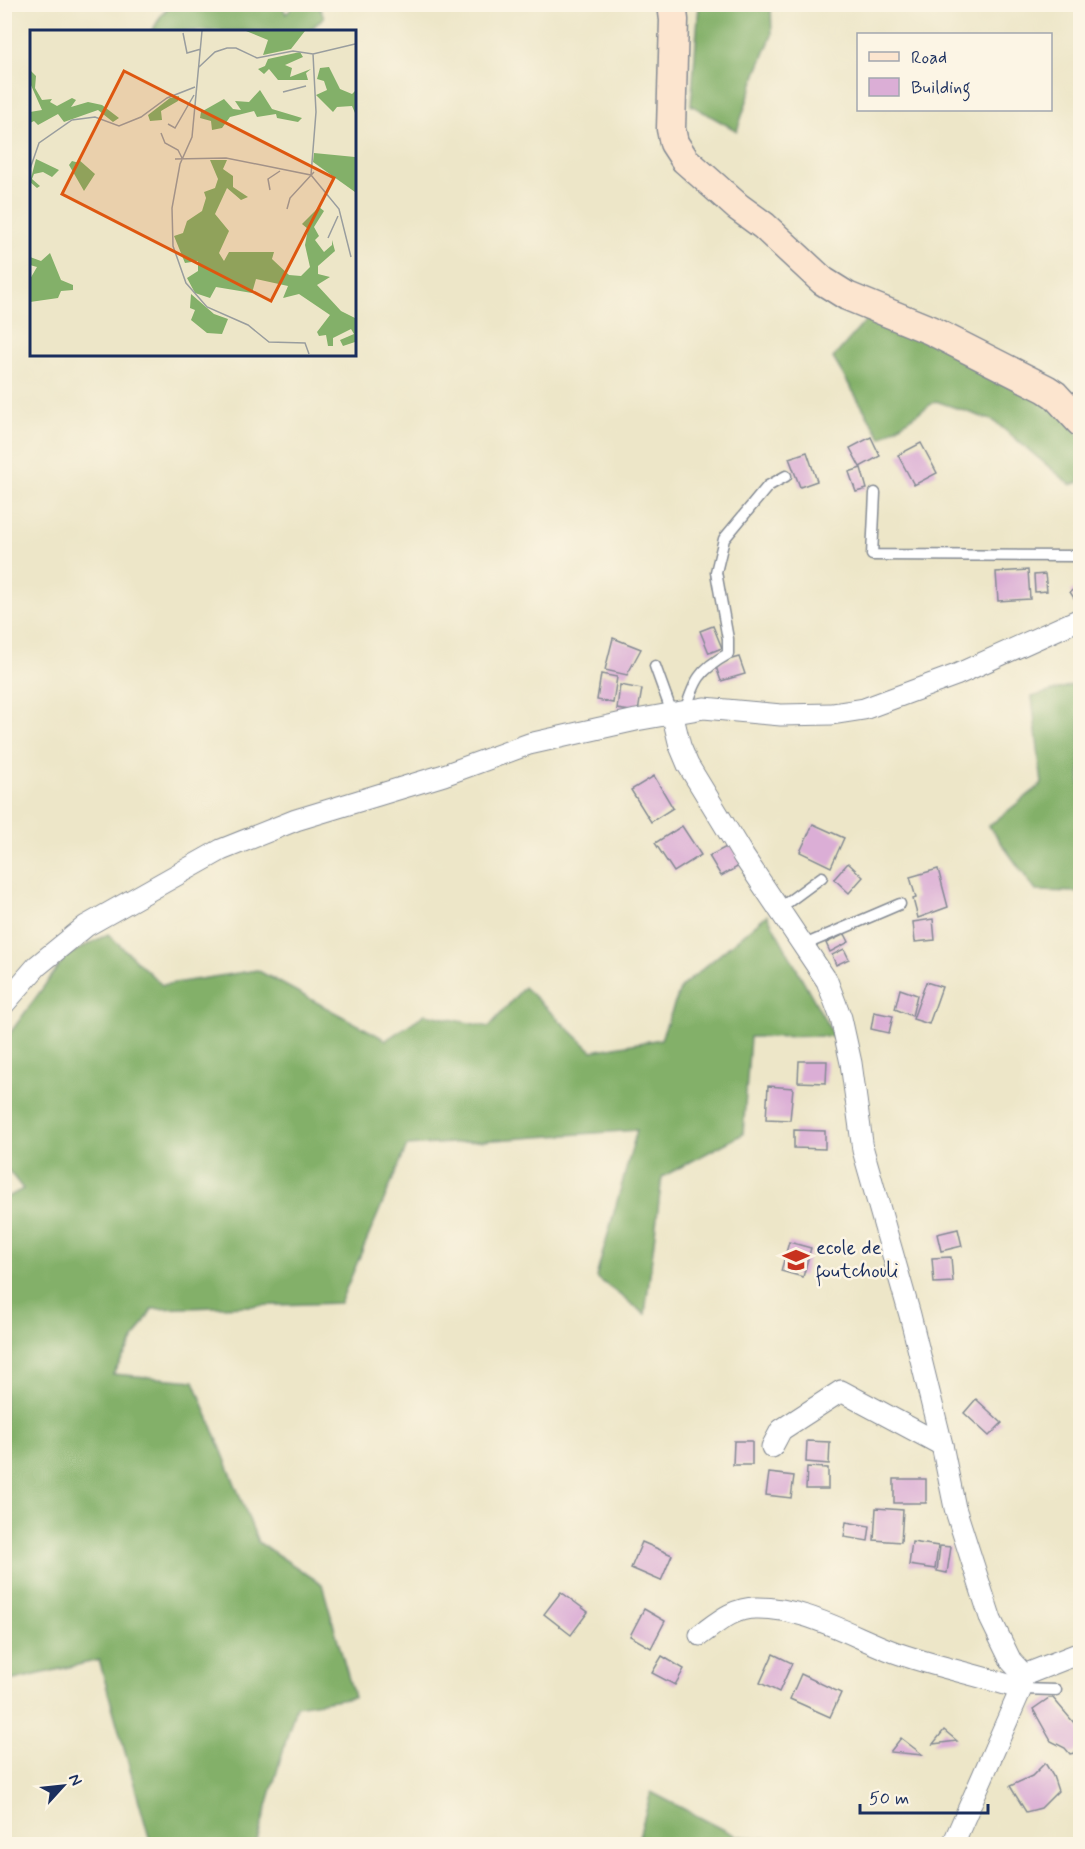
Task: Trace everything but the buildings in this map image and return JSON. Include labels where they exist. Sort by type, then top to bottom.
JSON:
[{"type":"street","points":[[672,4],[674,20],[670,129],[674,143],[685,160],[738,207],[764,226],[823,281],[847,296],[930,330],[1046,389],[1055,395],[1080,422]]},
{"type":"street","points":[[4,1004],[37,966],[86,926],[221,850],[296,820],[444,775],[529,744],[678,712],[720,708],[781,715],[832,714],[864,709],[956,675],[1080,619]]},
{"type":"street","points":[[678,712],[680,747],[688,765],[744,857],[827,981],[844,1028],[863,1150],[910,1315],[942,1444],[955,1508],[991,1620],[1022,1682]]},
{"type":"street","points":[[772,1448],[781,1430],[841,1391],[942,1444]]},
{"type":"street","points":[[700,1635],[732,1611],[755,1608],[784,1611],[843,1629],[892,1651],[938,1666],[1022,1682],[1080,1653]]},
{"type":"street","points":[[953,1845],[1022,1682]]},
{"type":"lane","points":[[678,712],[694,684],[710,664],[728,654],[728,639],[716,572],[724,538],[768,486],[786,476]]},
{"type":"lane","points":[[875,493],[872,555],[1080,556]]},
{"type":"lane","points":[[655,666],[678,712]]},
{"type":"lane","points":[[780,908],[822,877]]},
{"type":"lane","points":[[804,945],[900,904]]},
{"type":"lane","points":[[1022,1682],[1056,1690]]},
{"type":"green space","points":[[171,5],[282,5],[286,14],[295,5],[318,5],[324,17],[310,30],[153,30],[162,14]]},
{"type":"green space","points":[[699,5],[771,5],[772,35],[737,131],[691,105]]},
{"type":"green space","points":[[867,319],[921,334],[1060,412],[1080,436],[1080,482],[1071,485],[994,421],[936,401],[881,438],[833,358]]},
{"type":"green space","points":[[1072,685],[1080,690],[1080,892],[1036,891],[989,826],[1042,784],[1032,697]]},
{"type":"green space","points":[[767,915],[834,1036],[750,1037],[743,1134],[662,1177],[645,1314],[596,1277],[637,1130],[407,1146],[340,1303],[152,1309],[113,1374],[194,1381],[258,1542],[322,1584],[354,1697],[296,1706],[256,1844],[151,1844],[99,1660],[5,1682],[4,1199],[23,1189],[5,1166],[5,1040],[66,956],[108,934],[162,985],[257,970],[386,1040],[425,1014],[489,1027],[524,987],[592,1051],[661,1039],[681,987]]},
{"type":"green space","points":[[651,1792],[736,1836],[831,1844],[637,1844]]},
{"type":"place","name":"ecole de foutchouli","points":[[796,1260]]}]
